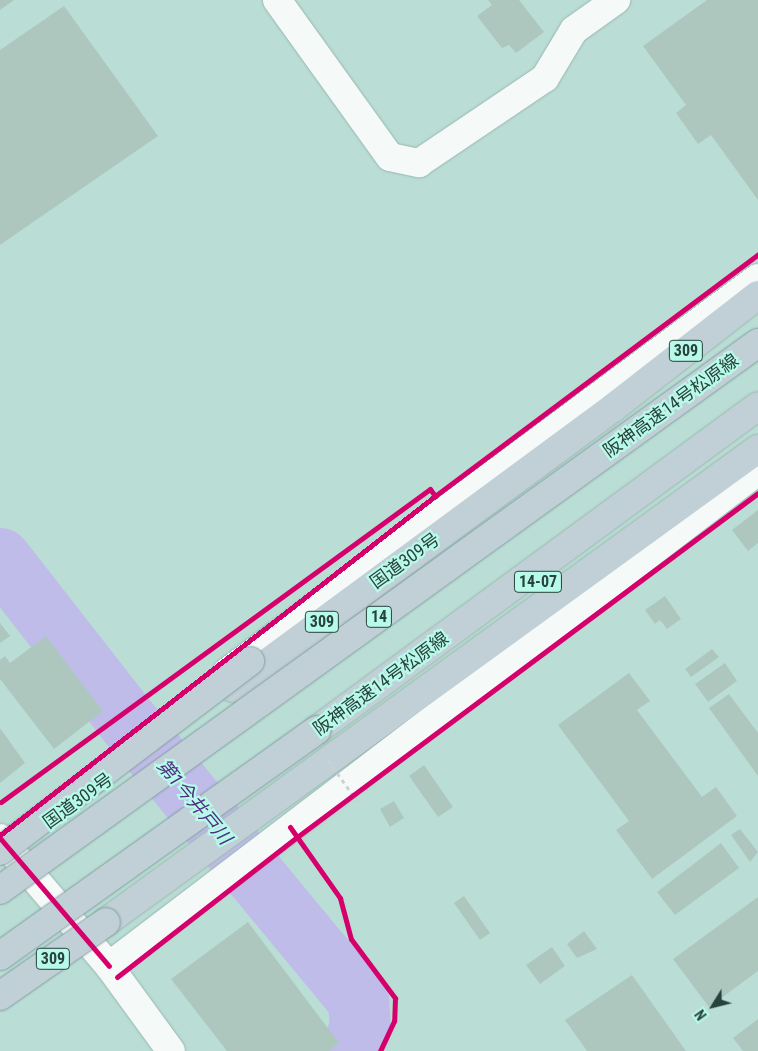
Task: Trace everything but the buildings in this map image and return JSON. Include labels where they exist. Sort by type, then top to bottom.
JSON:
[{"type":"highway","name":"国道309号","points":[[0,859],[614,407],[758,293]]},
{"type":"highway","points":[[0,851],[250,660],[758,293]]},
{"type":"highway","name":"阪神高速14号松原線","points":[[0,890],[758,344]]},
{"type":"highway","name":"阪神高速14号松原線","points":[[0,956],[317,730],[758,406]]},
{"type":"highway","name":"14-07","points":[[317,730],[758,434]]},
{"type":"highway","name":"309","points":[[0,996],[692,499],[758,449]]},
{"type":"street","points":[[277,0],[390,157],[419,164],[545,78],[574,30],[616,0]]},
{"type":"street","points":[[170,1051],[109,966],[0,839],[758,278]]},
{"type":"street","points":[[109,966],[758,471]]},
{"type":"street","points":[[109,966],[150,1051]]},
{"type":"waterway","name":"第1今井戸川","points":[[0,558],[128,722],[358,1000],[360,1029],[349,1051]]},
{"type":"cycle path","points":[[0,835],[435,496],[758,254]]},
{"type":"cycle path","points":[[1,802],[430,489],[435,496]]},
{"type":"cycle path","points":[[117,977],[297,837],[758,493]]},
{"type":"cycle path","points":[[290,827],[340,898],[351,939],[395,998],[394,1021],[380,1051]]},
{"type":"cycle path","points":[[0,838],[109,966]]}]
